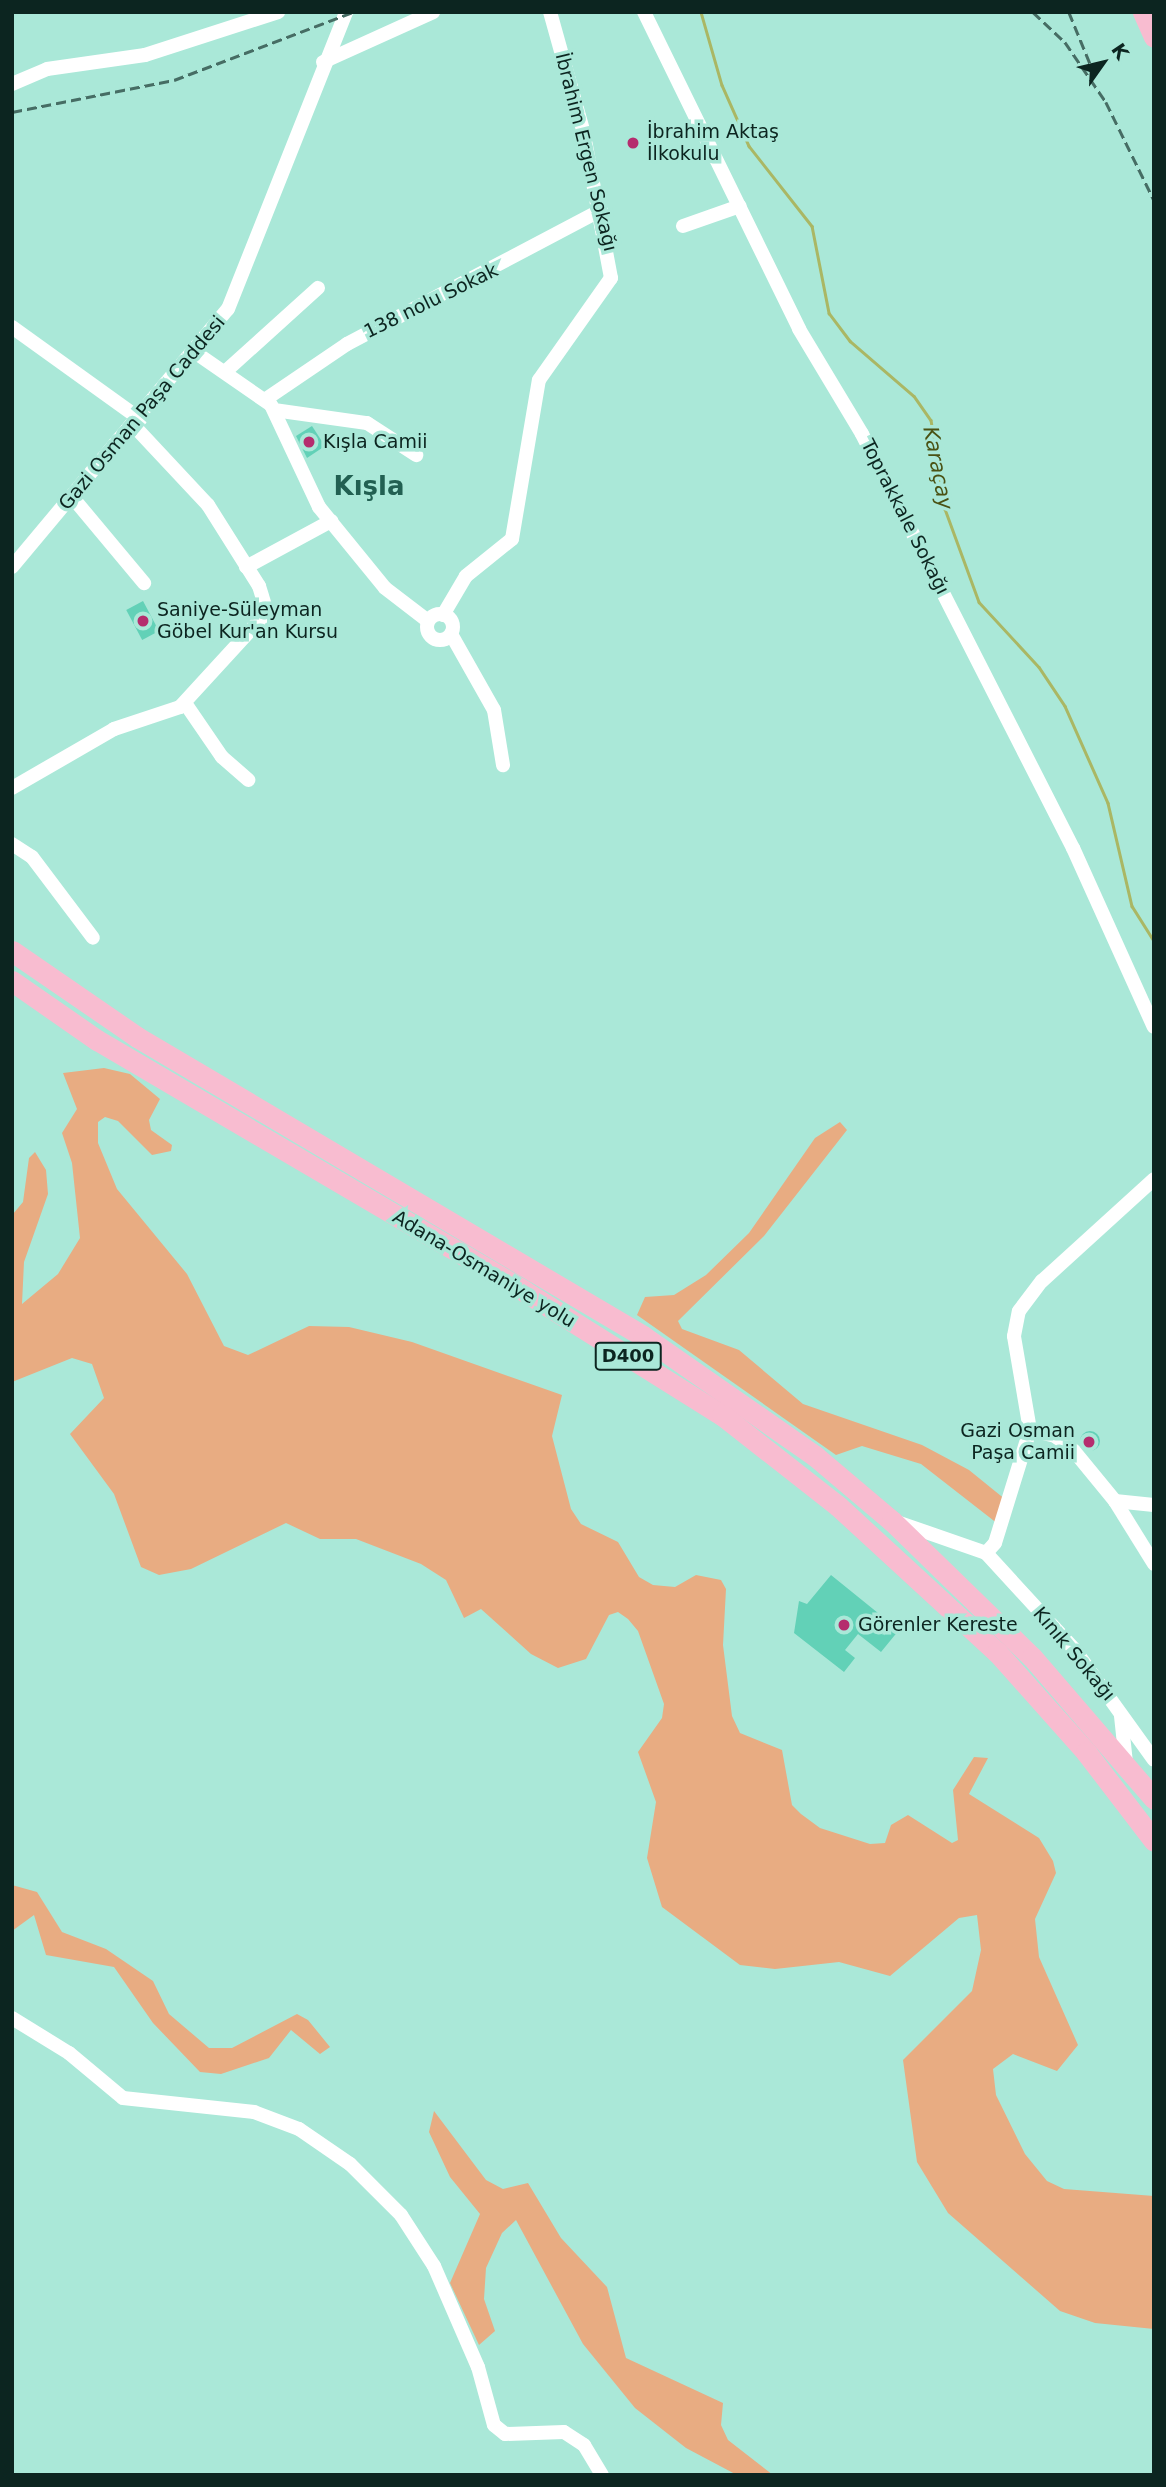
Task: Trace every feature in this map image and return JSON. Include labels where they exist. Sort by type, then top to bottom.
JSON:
[{"type":"highway","points":[[1143,12],[1154,37]]},
{"type":"highway","name":"Adana-Osmaniye yolu","points":[[12,951],[137,1037],[643,1336],[815,1456],[892,1521],[1032,1657],[1126,1763],[1154,1799]]},
{"type":"highway","name":"Adana-Osmaniye yolu","points":[[12,981],[97,1040],[512,1284],[722,1415],[848,1514],[997,1652],[1086,1752],[1154,1841]]},
{"type":"street","points":[[12,84],[47,69],[145,55],[278,12]]},
{"type":"street","name":"Gazi Osman Paşa Caddesi","points":[[12,567],[196,353],[237,291],[323,62],[346,12]]},
{"type":"street","points":[[323,62],[433,12]]},
{"type":"street","name":"İbrahim Ergen Sokağı","points":[[443,615],[466,576],[506,547],[516,531],[539,380],[611,278],[601,210],[550,12]]},
{"type":"street","name":"Toprakkale Sokağı","points":[[644,12],[740,206],[1073,848],[1154,1027]]},
{"type":"street","points":[[682,226],[740,206]]},
{"type":"street","name":"138 nolu Sokak","points":[[270,404],[347,344],[601,210]]},
{"type":"street","points":[[226,371],[318,288]]},
{"type":"street","points":[[12,327],[137,423],[201,495],[266,600],[267,612],[185,703],[171,713],[114,729],[12,788]]},
{"type":"street","points":[[196,353],[226,371],[270,404],[356,419],[395,437],[416,455]]},
{"type":"street","points":[[270,404],[312,498],[385,588],[428,621],[432,637],[451,634]]},
{"type":"street","points":[[73,498],[144,583]]},
{"type":"street","points":[[246,567],[331,521]]},
{"type":"street","points":[[428,621],[443,615],[452,622],[451,634],[494,710],[503,765]]},
{"type":"street","points":[[185,703],[222,757],[248,779]]},
{"type":"street","points":[[12,844],[32,857],[93,938]]},
{"type":"street","points":[[986,1553],[1002,1531],[1030,1430],[1014,1336],[1019,1311],[1034,1288],[1154,1179]]},
{"type":"street","points":[[1030,1430],[1064,1442],[1115,1501],[1154,1564]]},
{"type":"street","points":[[1115,1501],[1154,1505]]},
{"type":"street","name":"Kınık Sokağı","points":[[892,1521],[986,1553],[1075,1650],[1154,1760]]},
{"type":"street","points":[[1120,1711],[1126,1763]]},
{"type":"street","points":[[12,2018],[69,2053],[122,2098],[265,2115],[299,2129],[350,2164],[401,2215],[434,2266],[478,2367],[494,2425],[505,2434],[564,2432],[584,2445],[602,2475]]},
{"type":"shaded area","points":[[104,1068],[130,1074],[160,1099],[149,1120],[151,1130],[172,1145],[171,1151],[152,1155],[118,1121],[105,1117],[98,1122],[98,1143],[117,1189],[187,1274],[224,1346],[248,1355],[309,1326],[349,1327],[412,1342],[562,1395],[552,1436],[571,1509],[581,1524],[618,1542],[639,1577],[653,1585],[675,1587],[696,1575],[721,1580],[726,1589],[723,1645],[732,1716],[740,1733],[782,1750],[792,1805],[801,1814],[820,1828],[870,1844],[885,1843],[891,1825],[908,1815],[952,1843],[958,1840],[953,1790],[974,1757],[988,1758],[969,1794],[1039,1838],[1053,1861],[1056,1873],[1035,1919],[1039,1957],[1078,2045],[1057,2071],[1013,2054],[993,2069],[996,2095],[1025,2154],[1047,2181],[1064,2189],[1154,2196],[1154,2329],[1095,2323],[1060,2311],[948,2213],[917,2162],[903,2060],[972,1991],[981,1950],[977,1915],[959,1918],[890,1976],[839,1962],[775,1969],[740,1965],[662,1907],[647,1858],[656,1802],[638,1752],[662,1718],[664,1704],[638,1631],[628,1619],[618,1612],[609,1615],[586,1659],[558,1668],[531,1654],[481,1609],[464,1618],[446,1580],[421,1564],[356,1539],[320,1539],[286,1523],[191,1569],[159,1575],[141,1567],[114,1494],[70,1434],[104,1398],[92,1364],[72,1358],[12,1382],[13,1214],[23,1202],[29,1158],[35,1152],[46,1170],[48,1194],[24,1262],[22,1304],[58,1274],[80,1238],[72,1163],[62,1133],[77,1109],[63,1073]]},
{"type":"shaded area","points":[[840,1122],[847,1130],[764,1236],[678,1321],[682,1329],[739,1350],[803,1404],[922,1445],[969,1470],[1006,1500],[998,1524],[921,1464],[862,1446],[836,1455],[637,1315],[645,1297],[674,1295],[706,1275],[749,1233],[815,1138]]},
{"type":"shaded area","points":[[12,1885],[37,1892],[62,1932],[106,1949],[153,1981],[169,2014],[209,2048],[232,2048],[297,2014],[308,2020],[330,2047],[320,2054],[291,2030],[269,2058],[221,2074],[200,2072],[153,2023],[114,1967],[46,1955],[34,1915],[12,1931]]},
{"type":"shaded area","points":[[434,2111],[486,2180],[503,2189],[528,2183],[561,2238],[607,2287],[626,2358],[723,2403],[721,2425],[728,2440],[773,2475],[737,2475],[686,2448],[635,2408],[583,2344],[516,2220],[502,2233],[486,2268],[484,2299],[495,2331],[479,2345],[450,2283],[480,2214],[450,2177],[429,2132]]},
{"type":"building","name":"Kışla Camii","points":[[312,426],[325,446],[307,458],[296,436]]},
{"type":"building","name":"Saniye-Süleyman Göbel Kur'an Kursu","points":[[143,601],[159,631],[142,640],[126,610]]},
{"type":"building","name":"Gazi Osman Paşa Camii","points":[[1090,1431],[1097,1434],[1100,1441],[1097,1448],[1090,1451],[1083,1448],[1080,1441],[1083,1434]]},
{"type":"building","name":"Görenler Kereste","points":[[831,1575],[899,1630],[881,1652],[858,1634],[845,1650],[855,1658],[844,1672],[794,1633],[799,1601],[807,1604]]},
{"type":"waterway","name":"Karaçay","points":[[701,12],[722,85],[749,146],[812,226],[829,313],[850,341],[914,396],[931,420],[945,509],[979,602],[1039,667],[1065,706],[1108,803],[1132,906],[1154,941]]},
{"type":"railway","points":[[12,112],[174,80],[353,12]]},
{"type":"railway","points":[[1033,12],[1065,42],[1106,102],[1154,200]]},
{"type":"railway","points":[[1069,12],[1094,73]]},
{"type":"place","name":"İbrahim Aktaş İlkokulu","points":[[633,143]]},
{"type":"place","name":"Kışla Camii","points":[[309,442]]},
{"type":"place","name":"Saniye-Süleyman Göbel Kur'an Kursu","points":[[143,621]]},
{"type":"place","name":"Gazi Osman Paşa Camii","points":[[1089,1442]]},
{"type":"place","name":"Görenler Kereste","points":[[844,1625]]},
{"type":"district","name":"Kışla","points":[[369,487]]}]
